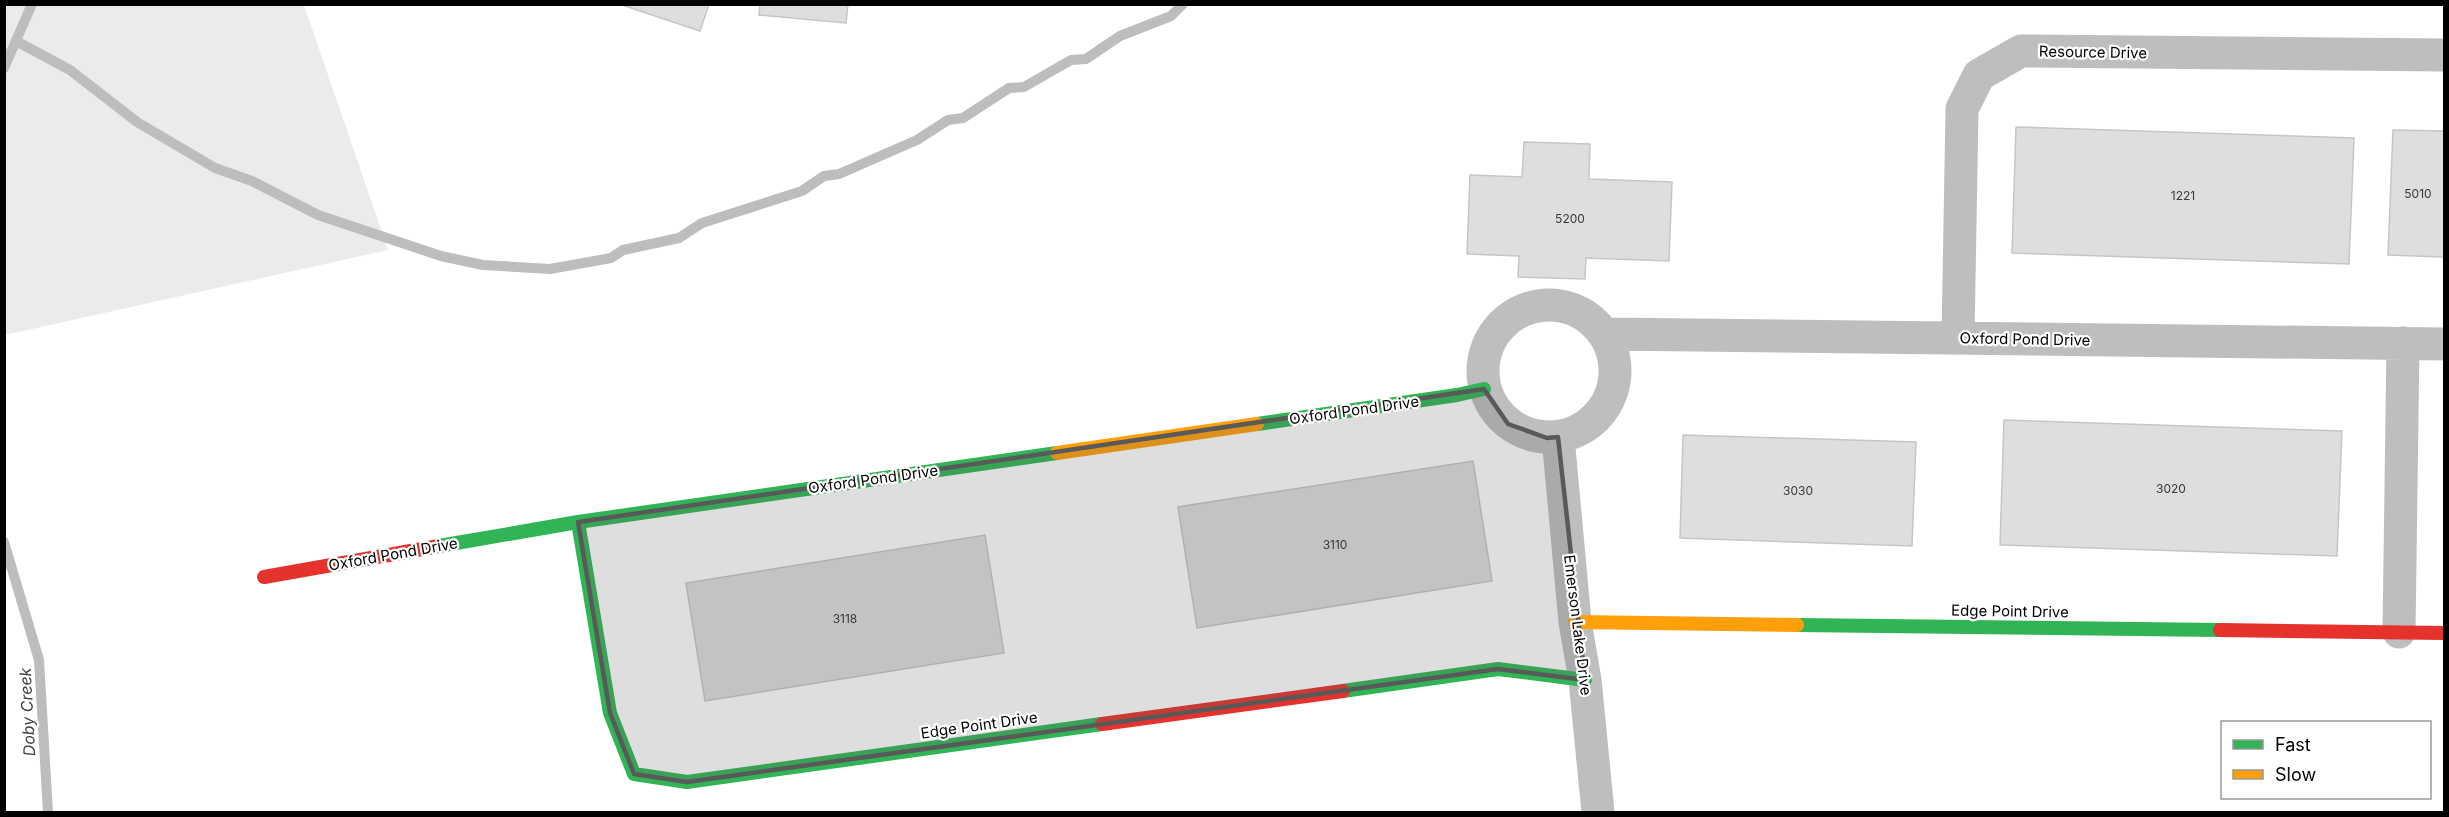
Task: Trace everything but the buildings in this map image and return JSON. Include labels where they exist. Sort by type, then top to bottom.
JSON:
[{"type":"street","name":"Resource Drive","points":[[1958,338],[1962,109],[1979,75],[2021,51],[2445,56]]},
{"type":"street","points":[[1560,303],[1581,311],[1606,334],[1616,377],[1605,409],[1589,424],[1558,437],[1548,438],[1508,424],[1484,389],[1486,345],[1516,312],[1560,303]]},
{"type":"street","name":"Oxford Pond Drive","points":[[1606,334],[2445,344]]},
{"type":"street","points":[[2399,632],[2403,343]]},
{"type":"street","name":"Oxford Pond Drive","points":[[264,577],[579,522],[1457,395],[1484,389]]},
{"type":"street","name":"Emerson Lake Drive","points":[[1558,437],[1575,622],[1585,680],[1598,813]]},
{"type":"street","name":"Edge Point Drive","points":[[579,522],[610,713],[634,774],[687,782],[1498,669],[1585,680]]},
{"type":"street","name":"Edge Point Drive","points":[[1575,622],[2445,633]]},
{"type":"highlighted area","points":[[1484,389],[1508,424],[1547,438],[1558,437],[1585,680],[1498,669],[687,782],[634,774],[610,713],[578,522]]},
{"type":"shaded area","points":[[4,5],[304,5],[388,250],[5,335]]},
{"type":"waterway","name":"Doby Creek","points":[[4,68],[32,4]]},
{"type":"waterway","points":[[16,41],[70,70],[137,122],[215,168],[252,181],[318,215],[441,256],[483,265],[550,269],[611,258],[623,250],[679,238],[702,223],[802,191],[824,176],[839,174],[917,140],[948,120],[963,118],[1009,88],[1024,87],[1071,60],[1086,59],[1120,36],[1171,16],[1183,4]]},
{"type":"waterway","name":"Doby Creek","points":[[4,542],[39,660],[48,812]]},
{"type":"traffic: fast","points":[[1257,424],[1457,395],[1484,389]]},
{"type":"traffic: fast","points":[[439,546],[578,522],[1057,453]]},
{"type":"traffic: fast","points":[[578,522],[610,713],[634,774],[687,782],[1102,724]]},
{"type":"traffic: fast","points":[[1797,625],[2220,630]]},
{"type":"traffic: fast","points":[[1343,691],[1498,669],[1585,680]]},
{"type":"traffic: slow","points":[[1057,453],[1257,424]]},
{"type":"traffic: slow","points":[[1575,622],[1797,625]]},
{"type":"traffic: jam","points":[[264,577],[439,546]]},
{"type":"traffic: jam","points":[[2220,630],[2444,633]]},
{"type":"traffic: jam","points":[[1102,724],[1343,691]]}]
